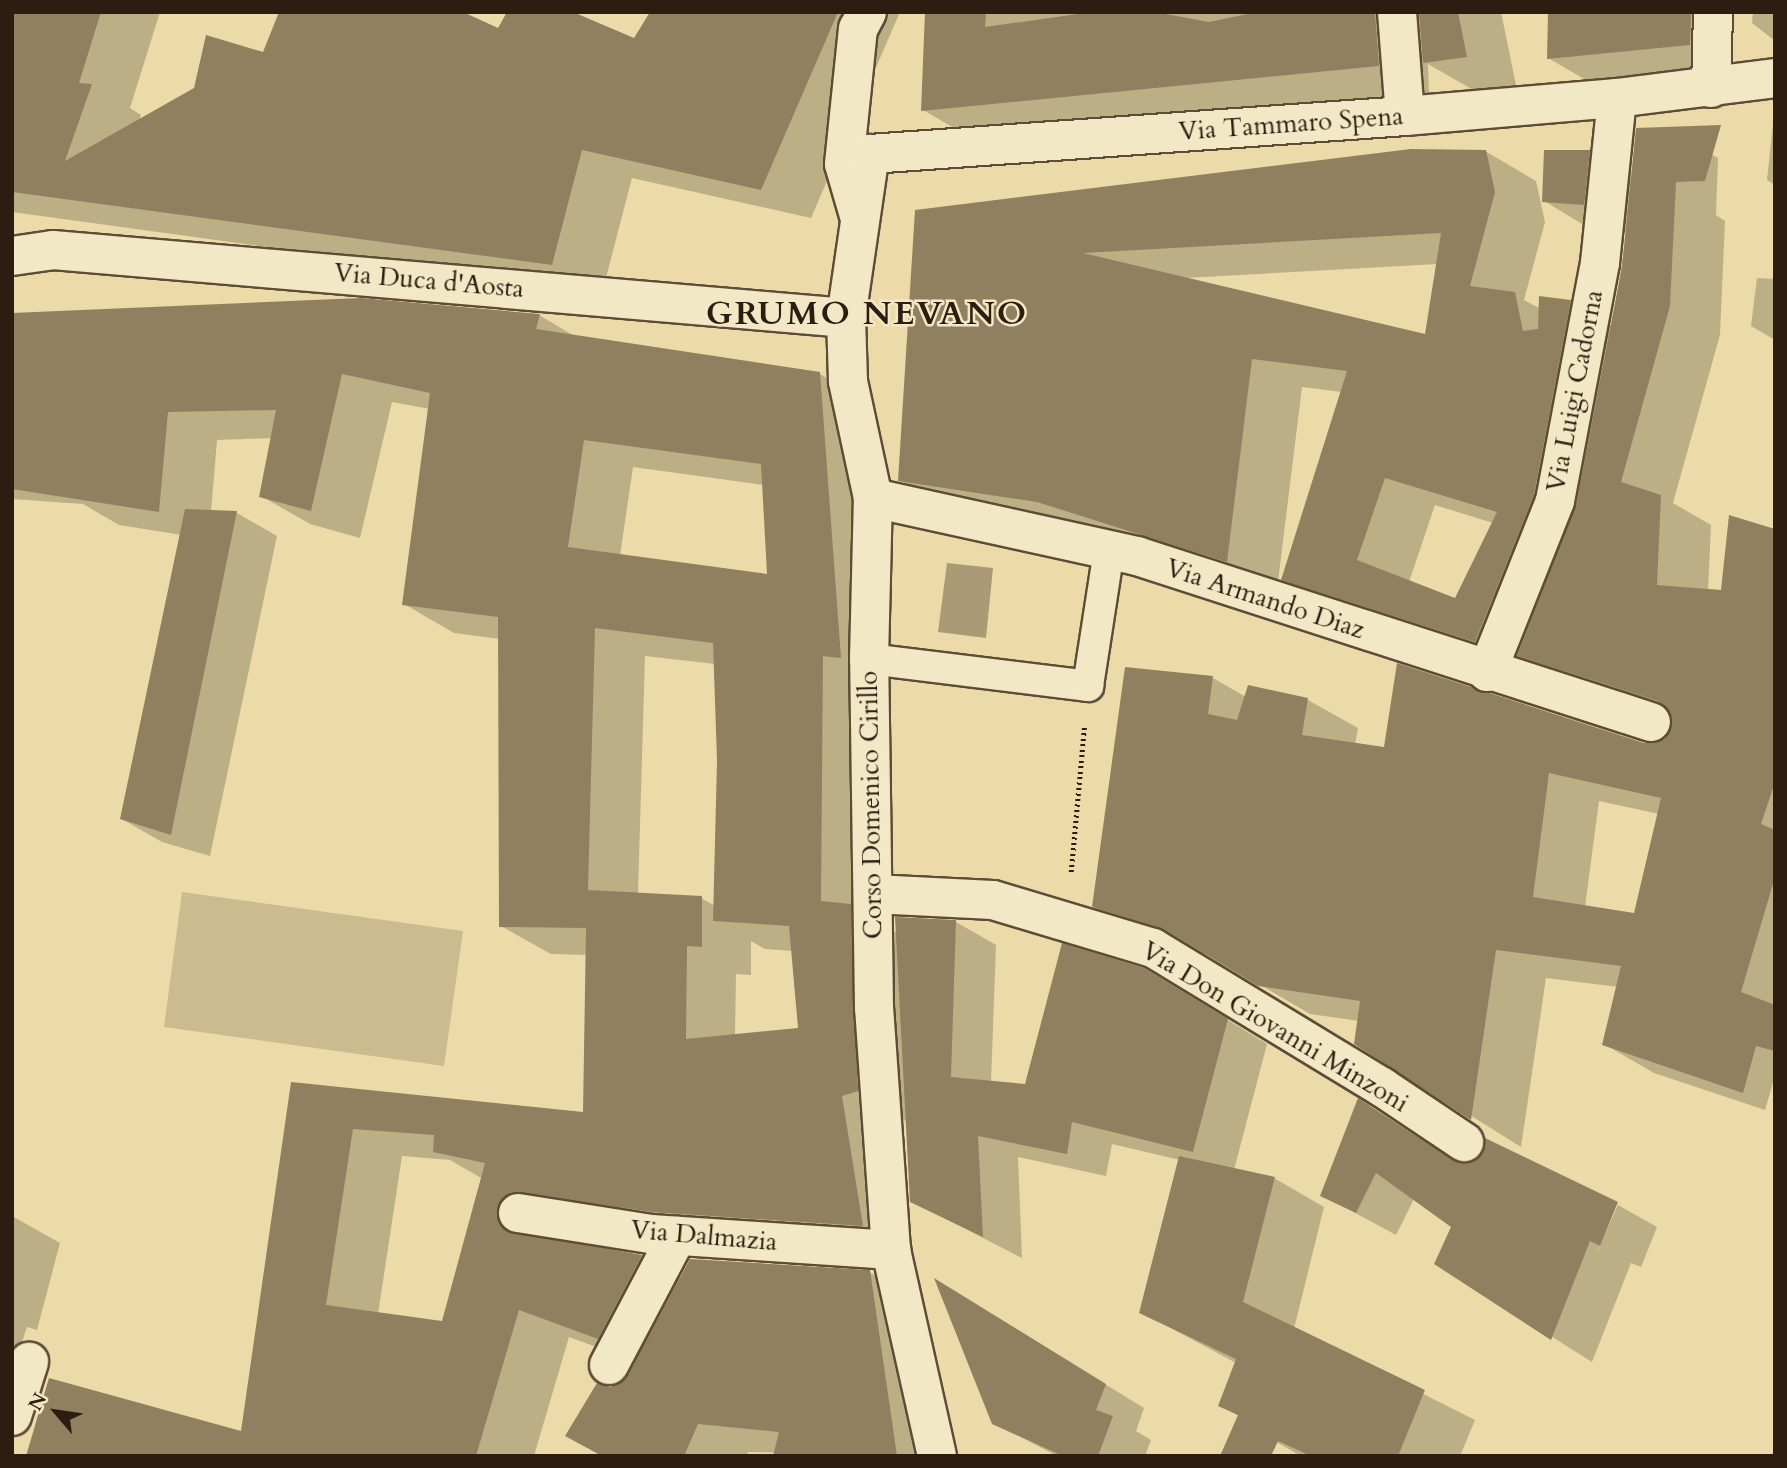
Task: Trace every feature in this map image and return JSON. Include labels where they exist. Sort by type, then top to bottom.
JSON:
[{"type":"street","points":[[860,219],[844,163],[859,29],[867,12]]},
{"type":"street","name":"Corso Domenico Cirillo","points":[[881,12],[870,154],[846,318],[848,381],[873,499],[869,659],[874,1008],[891,1250],[937,1456]]},
{"type":"street","points":[[1397,12],[1405,116]]},
{"type":"street","points":[[1711,88],[1713,12]]},
{"type":"street","name":"Via Tammaro Spena","points":[[870,154],[1405,116],[1617,98],[1775,78]]},
{"type":"street","name":"Via Luigi Cadorna","points":[[1487,672],[1555,501],[1600,263],[1617,98]]},
{"type":"street","name":"Via Duca d'Aosta","points":[[12,256],[53,250],[846,318]]},
{"type":"street","name":"Via Armando Diaz","points":[[873,499],[1109,550],[1651,722]]},
{"type":"street","name":"Via Don Giovanni Minzoni","points":[[873,894],[993,900],[1153,948],[1382,1087],[1464,1142]]},
{"type":"street","name":"Via Dalmazia","points":[[518,1213],[677,1236],[891,1250]]},
{"type":"street","points":[[609,1365],[677,1236]]},
{"type":"street","points":[[12,1416],[29,1362]]},
{"type":"lane","points":[[869,659],[1088,686],[1109,550]]},
{"type":"path","points":[[1070,876],[1088,686]]},
{"type":"shaded area","points":[[947,563],[993,568],[986,638],[938,632]]},
{"type":"shaded area","points":[[182,892],[463,931],[444,1066],[164,1027]]},
{"type":"building","points":[[12,12],[101,12],[79,83],[92,84],[65,161],[194,88],[206,35],[263,52],[279,12],[463,12],[498,28],[507,12],[573,12],[634,38],[650,12],[838,12],[761,190],[582,150],[552,265],[12,192]]},
{"type":"building","points":[[925,12],[986,12],[985,27],[1092,12],[1155,12],[1209,22],[1257,12],[1375,12],[1379,66],[921,111]]},
{"type":"building","points":[[1419,12],[1458,12],[1467,57],[1423,63]]},
{"type":"building","points":[[1548,12],[1691,12],[1690,45],[1547,59]]},
{"type":"building","points":[[1721,125],[1705,181],[1676,182],[1670,306],[1621,482],[1661,495],[1657,585],[1721,590],[1729,515],[1775,529],[1775,782],[1761,824],[1775,830],[1775,877],[1741,992],[1775,1005],[1775,1051],[1756,1046],[1743,1093],[1602,1045],[1621,966],[1496,950],[1471,1120],[1354,1044],[1360,1001],[1258,986],[1164,929],[1092,907],[1125,667],[1213,676],[1208,714],[1237,720],[1248,685],[1308,698],[1302,735],[1384,747],[1397,663],[1644,743],[1665,739],[1672,718],[1658,701],[1517,656],[1576,505],[1622,267],[1636,128]],"holes":[[[1549,773],[1661,798],[1634,913],[1533,897]]]},
{"type":"building","points":[[1411,149],[1486,150],[1495,192],[1470,286],[1515,292],[1523,331],[1538,329],[1539,296],[1571,300],[1534,495],[1475,642],[1281,580],[1347,371],[1252,359],[1227,562],[1037,502],[898,481],[915,210]],"holes":[[[1441,233],[1425,334],[1083,253]],[[1385,478],[1497,512],[1455,598],[1357,560]]]},
{"type":"building","points":[[1544,150],[1590,150],[1584,205],[1542,202]]},
{"type":"building","points":[[361,298],[540,314],[536,329],[820,372],[841,658],[823,656],[821,901],[851,904],[858,1091],[842,1096],[863,1226],[653,1212],[511,1192],[497,1209],[505,1230],[642,1255],[598,1339],[519,1310],[476,1456],[26,1456],[49,1378],[241,1431],[291,1082],[583,1112],[586,928],[499,927],[498,617],[402,605],[430,393],[342,374],[311,511],[259,497],[276,410],[168,412],[159,512],[12,489],[12,313]],"holes":[[[584,440],[761,464],[767,574],[568,547]],[[595,628],[713,643],[717,761],[713,921],[789,926],[798,1028],[686,1039],[687,946],[702,947],[702,896],[588,890]],[[353,1129],[434,1135],[433,1152],[485,1163],[442,1321],[326,1305]]]},
{"type":"building","points":[[185,509],[237,511],[171,835],[120,819]]},
{"type":"building","points":[[895,917],[956,920],[951,1077],[1025,1084],[1062,943],[1144,968],[1228,1019],[1193,1152],[1072,1122],[1067,1154],[978,1136],[983,1237],[910,1202]]},
{"type":"building","points":[[1358,1098],[1452,1160],[1474,1161],[1482,1154],[1485,1138],[1618,1202],[1600,1246],[1590,1241],[1551,1340],[1434,1264],[1451,1227],[1376,1173],[1356,1213],[1320,1196]]},
{"type":"building","points":[[1179,1156],[1275,1177],[1243,1302],[1425,1390],[1398,1456],[1311,1456],[1278,1441],[1271,1456],[1220,1456],[1238,1415],[1218,1406],[1236,1359],[1139,1313]]},
{"type":"building","points":[[690,1259],[870,1270],[897,1456],[773,1456],[779,1432],[698,1424],[684,1456],[602,1456],[565,1436],[597,1383],[611,1387],[628,1375]]},
{"type":"building","points":[[934,1278],[1106,1384],[1096,1410],[1113,1416],[1098,1456],[1063,1456],[992,1424]]},
{"type":"district","name":"GRUMO NEVANO","points":[[867,314]]}]
